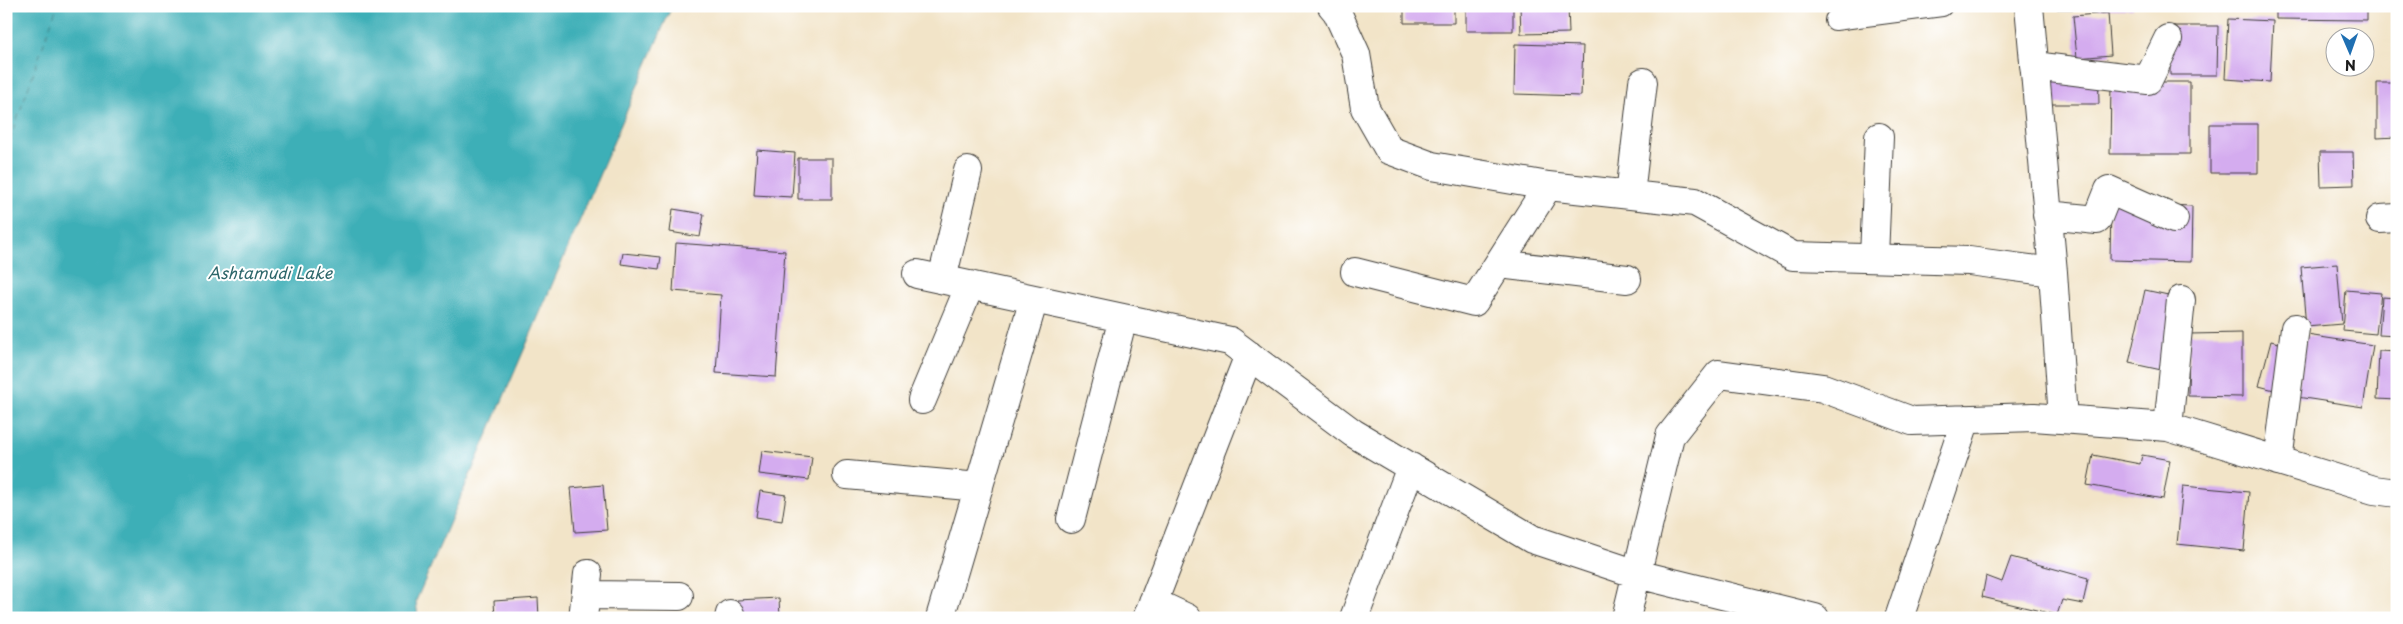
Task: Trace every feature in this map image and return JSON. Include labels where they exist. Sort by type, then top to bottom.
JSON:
[{"type":"street","points":[[2029,6],[2063,419]]},
{"type":"street","points":[[1337,8],[1356,54],[1365,108],[1389,150],[1432,166],[1548,186],[1696,202],[1793,256],[1969,260],[2052,272]]},
{"type":"street","points":[[2034,66],[2148,80],[2168,39]]},
{"type":"street","points":[[1630,195],[1643,82]]},
{"type":"street","points":[[1874,257],[1879,137]]},
{"type":"street","points":[[968,171],[929,276],[1230,341],[1353,433],[1532,539],[1636,574],[1815,618]]},
{"type":"street","points":[[1355,272],[1474,302],[1548,186]]},
{"type":"street","points":[[2047,215],[2097,220],[2109,190],[2174,219]]},
{"type":"street","points":[[1498,264],[1627,279]]},
{"type":"street","points":[[922,400],[970,285]]},
{"type":"street","points":[[940,618],[1034,299]]},
{"type":"street","points":[[2168,427],[2181,300]]},
{"type":"street","points":[[1071,519],[1124,318]]},
{"type":"street","points":[[2278,461],[2295,328]]},
{"type":"street","points":[[1187,618],[1150,610],[1249,355]]},
{"type":"street","points":[[1626,618],[1670,436],[1719,374],[1823,388],[1912,421],[2034,417],[2168,427],[2374,490],[2397,493]]},
{"type":"street","points":[[1899,618],[1966,419]]},
{"type":"street","points":[[1354,618],[1411,467]]},
{"type":"street","points":[[847,475],[979,487]]},
{"type":"street","points":[[586,596],[679,596]]},
{"type":"lane","points":[[1835,20],[1942,6]]},
{"type":"water","name":"Ashtamudi Lake","points":[[6,6],[672,6],[416,601],[418,618],[6,618]]},
{"type":"building","points":[[1404,6],[1454,6],[1454,23],[1404,23]]},
{"type":"building","points":[[1466,6],[1513,6],[1513,31],[1466,31]]},
{"type":"building","points":[[1520,6],[1568,6],[1569,33],[1521,34]]},
{"type":"building","points":[[2057,6],[2133,6],[2133,9],[2057,9]]},
{"type":"building","points":[[2276,6],[2367,6],[2367,20],[2276,19]]},
{"type":"building","points":[[2108,13],[2111,55],[2077,58],[2073,16]]},
{"type":"building","points":[[2228,19],[2273,21],[2270,82],[2225,79]]},
{"type":"building","points":[[2170,26],[2218,26],[2217,75],[2170,75]]},
{"type":"building","points":[[1515,44],[1583,46],[1581,96],[1514,94]]},
{"type":"building","points":[[2036,62],[2098,62],[2099,104],[2036,104]]},
{"type":"building","points":[[2111,82],[2190,82],[2190,154],[2110,154]]},
{"type":"building","points":[[2377,83],[2397,83],[2397,137],[2377,138]]},
{"type":"building","points":[[2210,124],[2258,124],[2258,173],[2210,173]]},
{"type":"building","points":[[757,150],[795,153],[792,197],[754,195]]},
{"type":"building","points":[[2320,152],[2353,152],[2354,185],[2321,186]]},
{"type":"building","points":[[798,158],[832,158],[832,199],[798,199]]},
{"type":"building","points":[[2111,203],[2192,206],[2191,262],[2110,260]]},
{"type":"building","points":[[673,209],[704,214],[700,237],[670,232]]},
{"type":"building","points":[[676,243],[785,251],[776,377],[716,373],[721,295],[673,291]]},
{"type":"building","points":[[623,253],[661,257],[659,269],[621,264]]},
{"type":"building","points":[[2337,264],[2342,324],[2306,327],[2301,267]]},
{"type":"building","points":[[2145,290],[2182,298],[2166,371],[2129,363]]},
{"type":"building","points":[[2346,290],[2381,293],[2376,334],[2343,331]]},
{"type":"building","points":[[2382,297],[2397,298],[2397,336],[2379,335]]},
{"type":"building","points":[[2242,333],[2242,397],[2188,396],[2189,334]]},
{"type":"building","points":[[2307,335],[2373,345],[2363,407],[2297,397]]},
{"type":"building","points":[[2271,341],[2302,349],[2289,394],[2259,386]]},
{"type":"building","points":[[2379,351],[2397,352],[2397,400],[2377,399]]},
{"type":"building","points":[[762,451],[812,457],[809,480],[759,474]]},
{"type":"building","points":[[2093,455],[2140,464],[2142,455],[2170,460],[2163,499],[2087,485]]},
{"type":"building","points":[[603,485],[607,530],[575,532],[571,488]]},
{"type":"building","points":[[2183,486],[2249,492],[2244,551],[2177,544]]},
{"type":"building","points":[[760,491],[786,495],[782,521],[756,517]]},
{"type":"building","points":[[2011,557],[2088,578],[2083,604],[2062,600],[2057,615],[1982,597],[1986,576],[2002,582]]},
{"type":"building","points":[[538,598],[539,618],[495,618],[494,601]]},
{"type":"building","points":[[779,598],[780,618],[738,618],[737,600]]},
{"type":"ferry route","points":[[6,151],[57,6]]}]
